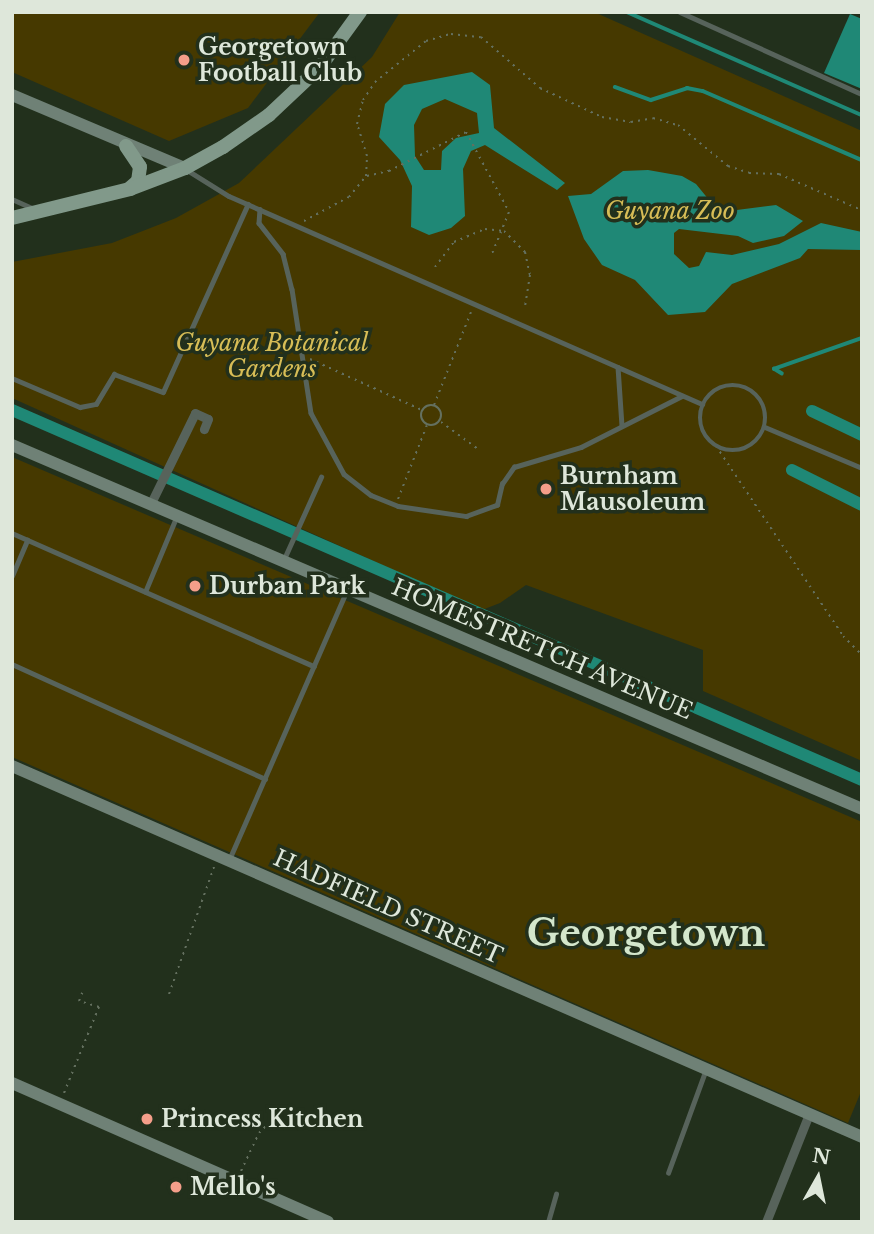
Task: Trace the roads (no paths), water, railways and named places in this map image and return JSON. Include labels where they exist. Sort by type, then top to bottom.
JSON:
[{"type":"main road","points":[[12,218],[191,173],[270,115],[320,67],[360,12]]},
{"type":"main road","points":[[126,146],[140,167],[138,181],[130,188]]},
{"type":"street","points":[[12,95],[191,173]]},
{"type":"street","points":[[151,503],[195,412],[208,419],[204,429]]},
{"type":"street","name":"HOMESTRETCH AVENUE","points":[[12,444],[862,809]]},
{"type":"street","name":"HADFIELD STREET","points":[[12,766],[862,1137]]},
{"type":"street","points":[[12,1083],[328,1222]]},
{"type":"street","points":[[766,1222],[809,1114]]},
{"type":"lane","points":[[680,12],[862,94]]},
{"type":"lane","points":[[191,173],[218,191],[702,404]]},
{"type":"lane","points":[[12,199],[37,211]]},
{"type":"lane","points":[[12,378],[80,407],[96,404],[114,374],[163,391],[248,204]]},
{"type":"lane","points":[[260,209],[259,223],[286,266],[311,413],[328,450],[344,474],[371,495],[396,505],[466,516],[496,505],[502,484],[514,467],[581,447],[682,396]]},
{"type":"lane","points":[[618,367],[622,425]]},
{"type":"lane","points":[[734,385],[753,391],[764,407],[765,427],[753,445],[732,452],[716,446],[699,426],[702,404],[715,389],[734,385]]},
{"type":"lane","points":[[765,427],[862,468]]},
{"type":"lane","points":[[283,562],[321,477]]},
{"type":"lane","points":[[145,592],[177,515]]},
{"type":"lane","points":[[12,533],[314,666]]},
{"type":"lane","points":[[12,576],[27,540]]},
{"type":"lane","points":[[224,858],[265,779],[348,589]]},
{"type":"lane","points":[[12,664],[265,779]]},
{"type":"lane","points":[[668,1173],[706,1069]]},
{"type":"lane","points":[[548,1222],[556,1194]]},
{"type":"water","points":[[850,14],[862,19],[862,89],[824,73]]},
{"type":"water","points":[[472,72],[490,85],[494,128],[565,183],[557,190],[485,145],[471,151],[463,169],[465,216],[451,228],[429,235],[411,227],[412,186],[400,160],[379,137],[385,104],[404,85]],"holes":[[[445,99],[477,113],[479,133],[456,138],[442,151],[441,170],[424,170],[415,156],[414,125],[422,109]]]},
{"type":"water","points":[[648,170],[682,176],[696,184],[714,206],[729,211],[776,205],[803,221],[784,236],[753,243],[738,236],[679,229],[674,233],[674,254],[689,268],[699,266],[706,252],[732,255],[779,244],[821,223],[862,232],[862,250],[808,249],[800,258],[732,284],[705,312],[668,315],[635,280],[602,265],[584,239],[568,196],[591,194],[623,171]]},
{"type":"waterway","points":[[627,12],[862,115]]},
{"type":"waterway","points":[[615,87],[651,100],[687,88],[703,91],[862,160]]},
{"type":"waterway","points":[[782,374],[774,369],[862,338]]},
{"type":"waterway","points":[[12,410],[862,780]]},
{"type":"waterway","points":[[812,411],[862,435]]},
{"type":"waterway","points":[[792,470],[862,505]]},
{"type":"place","name":"Georgetown Football Club","points":[[184,60]]},
{"type":"place","name":"Burnham Mausoleum","points":[[546,489]]},
{"type":"place","name":"Durban Park","points":[[195,586]]},
{"type":"place","name":"Princess Kitchen","points":[[147,1119]]},
{"type":"place","name":"Mello's","points":[[176,1187]]},
{"type":"district","name":"Georgetown","points":[[646,933]]},
{"type":"park label","name":"Guyana Zoo","points":[[670,211]]},
{"type":"park label","name":"Guyana Botanical Gardens","points":[[272,356]]}]
